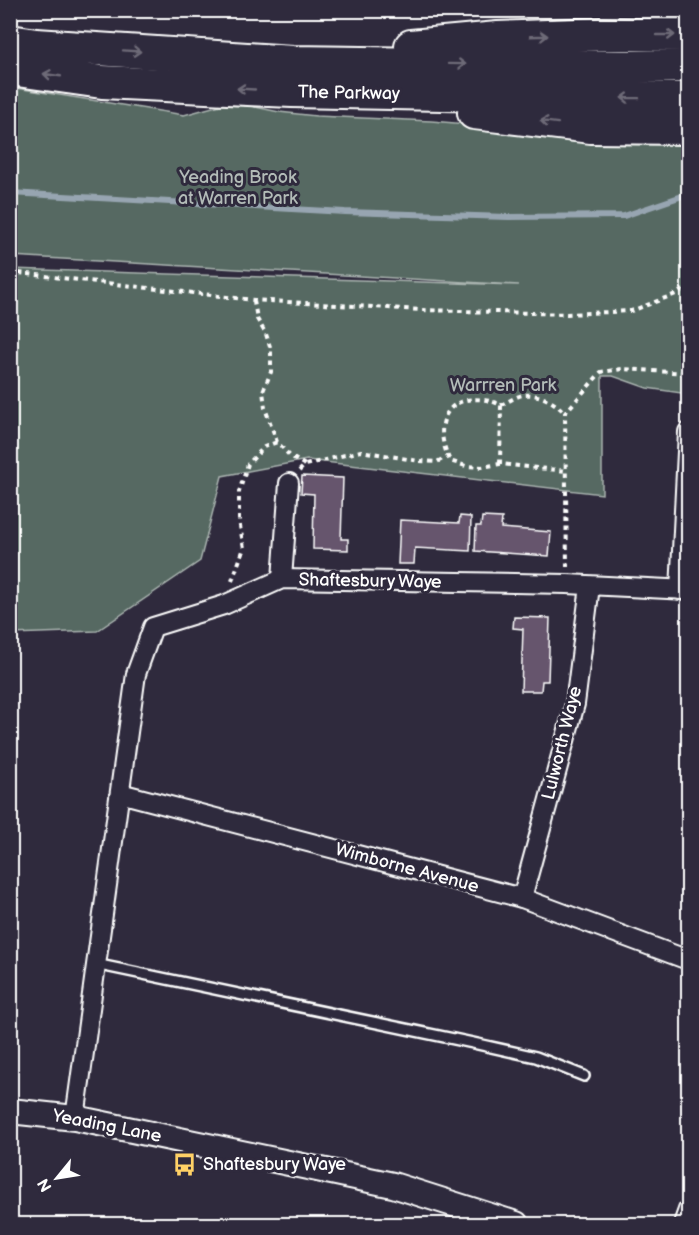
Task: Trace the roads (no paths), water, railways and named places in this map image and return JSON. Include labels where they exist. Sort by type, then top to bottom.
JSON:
[{"type":"highway","points":[[293,77],[395,47],[498,38],[601,34],[688,35]]},
{"type":"highway","name":"The Parkway","points":[[10,41],[293,77],[688,99]]},
{"type":"highway","name":"The Parkway","points":[[10,69],[102,82],[688,66]]},
{"type":"highway","points":[[293,77],[591,127],[688,128]]},
{"type":"street","points":[[684,590],[688,432]]},
{"type":"street","points":[[282,579],[289,483]]},
{"type":"street","name":"Shaftesbury Waye","points":[[75,1118],[136,674],[153,627],[224,605],[282,579],[567,584],[684,590]]},
{"type":"street","name":"Lulworth Waye","points":[[522,898],[575,704],[590,586]]},
{"type":"street","name":"Wimborne Avenue","points":[[120,793],[522,898],[688,960]]},
{"type":"street","name":"Yeading Lane","points":[[10,1111],[75,1118],[393,1185],[516,1224]]},
{"type":"street","points":[[684,1224],[688,1210]]},
{"type":"lane","points":[[95,964],[473,1042],[536,1057],[584,1076]]},
{"type":"waterway","points":[[10,193],[345,212],[508,217],[624,216],[688,194]]},
{"type":"place","name":"Shaftesbury Waye","points":[[185,1164]]},
{"type":"park label","name":"Yeading Brook at Warren Park","points":[[238,187]]},
{"type":"park label","name":"Warrren Park","points":[[503,385]]}]
